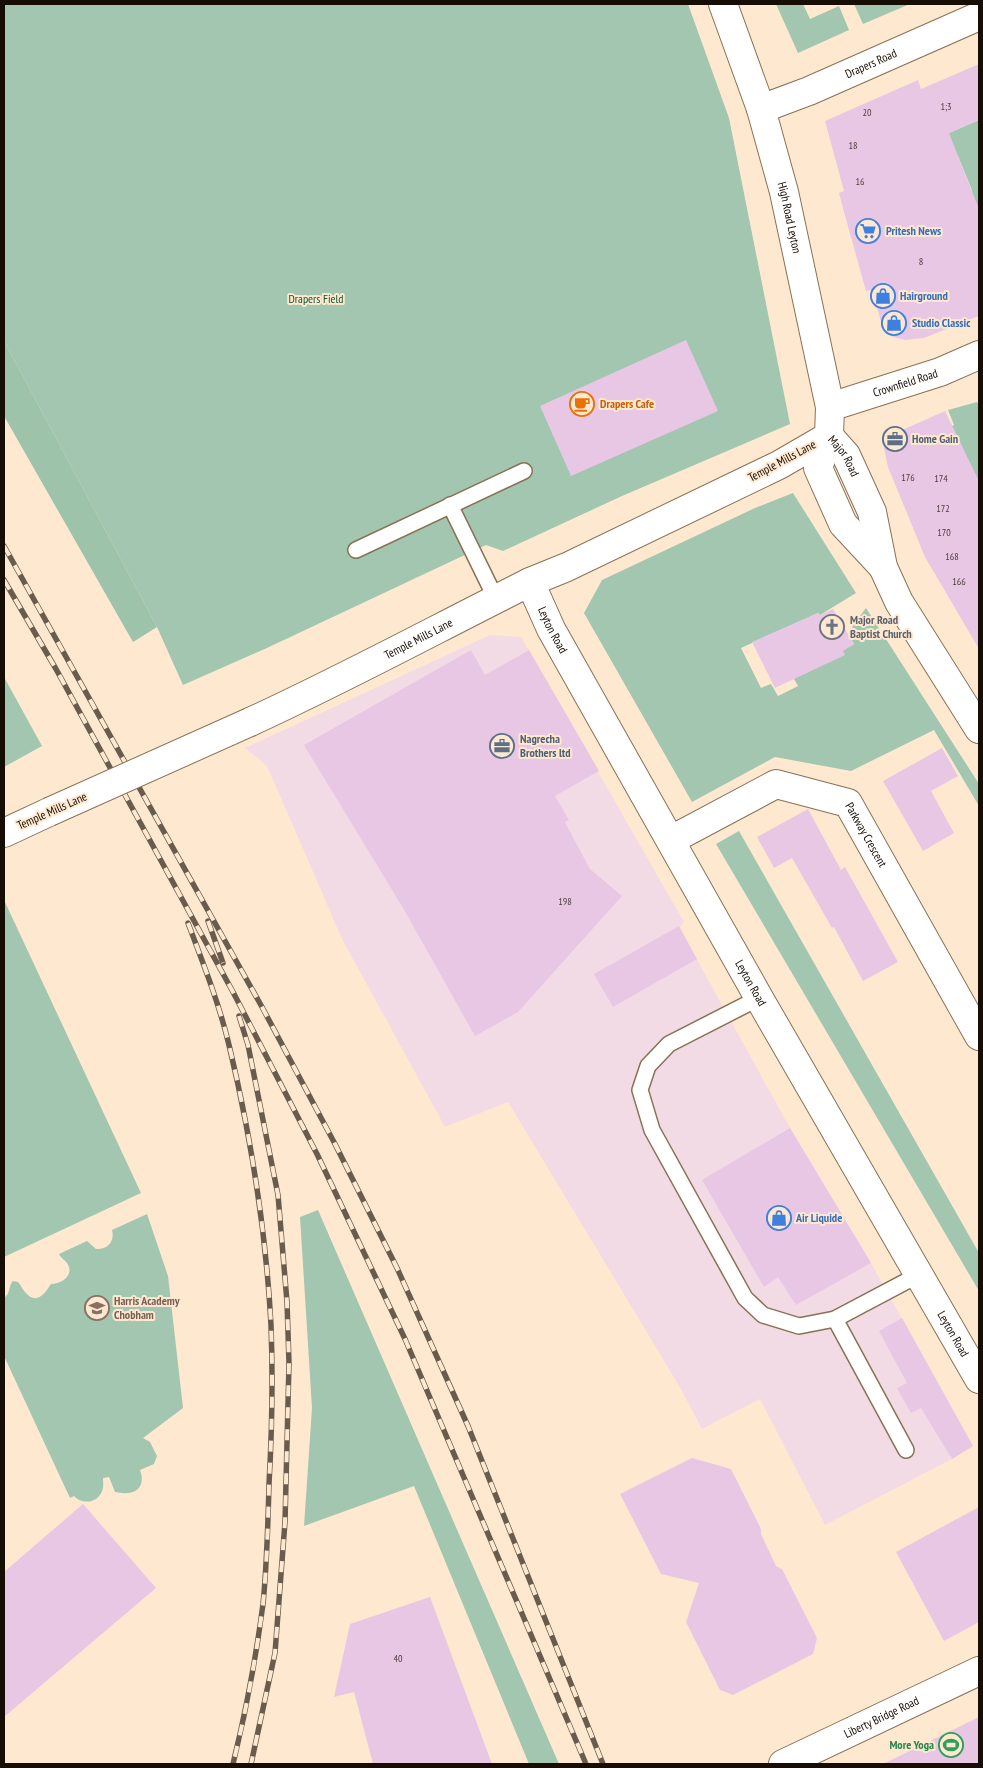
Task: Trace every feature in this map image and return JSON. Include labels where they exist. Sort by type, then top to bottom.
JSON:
[{"type":"street","name":"High Road Leyton","points":[[723,4],[761,110],[784,192],[830,407],[829,436]]},
{"type":"street","name":"Drapers Road","points":[[761,110],[809,91],[979,16]]},
{"type":"street","name":"Crownfield Road","points":[[830,407],[940,372],[979,355]]},
{"type":"street","name":"Major Road","points":[[829,436],[846,455],[872,512],[883,568],[899,602],[975,714]]},
{"type":"street","name":"Temple Mills Lane","points":[[4,833],[331,684],[530,582],[567,568],[779,465],[829,436]]},
{"type":"street","name":"Leyton Road","points":[[530,582],[556,637],[759,998],[979,1379]]},
{"type":"street","name":"Parkway Crescent","points":[[671,840],[776,784],[848,803],[979,1036]]},
{"type":"street","name":"Liberty Bridge Road","points":[[783,1764],[979,1671]]},
{"type":"lane","points":[[356,550],[524,470]]},
{"type":"lane","points":[[450,505],[496,599]]},
{"type":"lane","points":[[759,998],[669,1044],[648,1066],[640,1090],[652,1130],[745,1298],[763,1315],[799,1326],[835,1319],[920,1274]]},
{"type":"lane","points":[[835,1319],[906,1450]]},
{"type":"shaded area","points":[[490,635],[521,637],[684,922],[679,927],[790,1128],[871,1263],[973,1446],[952,1459],[825,1525],[760,1399],[702,1429],[678,1384],[508,1102],[445,1127],[343,941],[267,766],[245,748]]},
{"type":"green space","name":"Drapers Field","points":[[4,4],[688,4],[729,118],[790,424],[622,496],[503,551],[486,545],[269,647],[183,685],[157,627],[4,341]]},
{"type":"green space","points":[[776,4],[803,4],[810,19],[839,6],[849,30],[798,53]]},
{"type":"green space","points":[[854,4],[910,4],[863,24]]},
{"type":"green space","points":[[979,120],[979,232],[975,234],[979,243],[979,261],[956,210],[972,190],[958,156],[927,167],[942,136]]},
{"type":"green space","points":[[4,341],[157,627],[133,642],[4,416]]},
{"type":"green space","points":[[977,402],[979,406],[979,489],[954,501],[926,439],[954,425],[948,410]]},
{"type":"green space","points":[[793,493],[856,593],[820,615],[818,613],[741,648],[761,688],[771,684],[778,696],[798,686],[794,679],[854,644],[850,637],[853,625],[866,608],[979,784],[979,806],[934,730],[851,771],[775,757],[692,802],[584,613],[602,580],[755,508]]},
{"type":"green space","points":[[4,677],[42,746],[4,767]]},
{"type":"green space","points":[[739,831],[979,1253],[979,1291],[716,844]]},
{"type":"green space","points":[[4,900],[141,1193],[4,1257]]},
{"type":"green space","points":[[318,1210],[559,1764],[529,1764],[414,1486],[304,1526],[312,1408],[300,1217]]},
{"type":"green space","points":[[147,1214],[168,1276],[183,1408],[143,1438],[150,1442],[157,1456],[154,1464],[140,1470],[142,1477],[140,1487],[127,1493],[115,1492],[109,1477],[103,1478],[100,1495],[93,1500],[85,1502],[74,1496],[70,1498],[4,1356],[4,1298],[8,1294],[13,1281],[18,1282],[29,1296],[33,1298],[40,1297],[51,1284],[63,1281],[68,1275],[69,1267],[59,1254],[87,1241],[96,1249],[104,1248],[110,1244],[113,1234],[112,1230]]},
{"type":"building","points":[[979,64],[979,120],[949,133],[979,209],[979,316],[924,338],[905,340],[893,337],[887,333],[882,325],[872,290],[866,291],[839,193],[844,191],[825,121],[918,80],[921,89]]},
{"type":"building","points":[[686,340],[718,411],[571,476],[540,406]]},
{"type":"building","points":[[945,411],[979,481],[979,649],[925,557],[888,467],[882,439]]},
{"type":"building","points":[[833,609],[854,644],[843,651],[845,655],[775,688],[752,642],[818,613],[820,615]]},
{"type":"building","points":[[471,650],[485,675],[529,650],[599,771],[555,796],[569,820],[565,822],[590,869],[622,896],[518,1012],[475,1036],[403,908],[304,745]]},
{"type":"building","points":[[942,748],[958,776],[931,791],[954,833],[923,851],[883,781]]},
{"type":"building","points":[[808,809],[841,870],[845,867],[898,962],[863,981],[834,927],[832,928],[792,858],[774,868],[757,837]]},
{"type":"building","points":[[679,926],[697,959],[613,1007],[594,974]]},
{"type":"building","points":[[790,1128],[871,1263],[796,1305],[778,1277],[764,1287],[702,1180]]},
{"type":"building","points":[[902,1318],[973,1446],[952,1459],[921,1408],[911,1413],[897,1388],[907,1383],[879,1331]]},
{"type":"building","points":[[692,1458],[731,1469],[761,1529],[761,1534],[776,1566],[782,1569],[817,1638],[813,1654],[733,1695],[720,1690],[686,1622],[699,1583],[661,1574],[620,1494]]},
{"type":"building","points":[[83,1504],[156,1588],[4,1717],[4,1572]]},
{"type":"building","points":[[979,1507],[979,1622],[944,1641],[896,1552]]},
{"type":"building","points":[[430,1597],[492,1764],[373,1764],[354,1692],[334,1697],[350,1624]]},
{"type":"building","points":[[979,1717],[979,1764],[883,1764]]},
{"type":"railway","points":[[4,546],[262,1007],[335,1144],[397,1268],[468,1426],[603,1764]]},
{"type":"railway","points":[[4,580],[56,669],[233,992],[317,1154],[405,1339],[586,1764]]},
{"type":"railway","points":[[208,921],[223,963]]},
{"type":"railway","points":[[188,923],[220,1014],[229,1045],[244,1114],[261,1219],[271,1325],[271,1424],[263,1604],[254,1664],[233,1764]]},
{"type":"railway","points":[[239,1016],[248,1045],[278,1195],[287,1302],[289,1363],[285,1522],[275,1653],[251,1764]]},
{"type":"place","name":"Pritesh News","points":[[868,231]]},
{"type":"place","name":"Hairground","points":[[883,296]]},
{"type":"place","name":"Studio Classic","points":[[894,323]]},
{"type":"place","name":"Drapers Cafe","points":[[582,404]]},
{"type":"place","name":"Home Gain","points":[[895,439]]},
{"type":"place","name":"Major Road Baptist Church","points":[[832,627]]},
{"type":"place","name":"Nagrecha Brothers ltd","points":[[502,746]]},
{"type":"place","name":"Air Liquide","points":[[779,1218]]},
{"type":"place","name":"Harris Academy Chobham","points":[[97,1308]]},
{"type":"place","name":"More Yoga","points":[[951,1745]]}]
